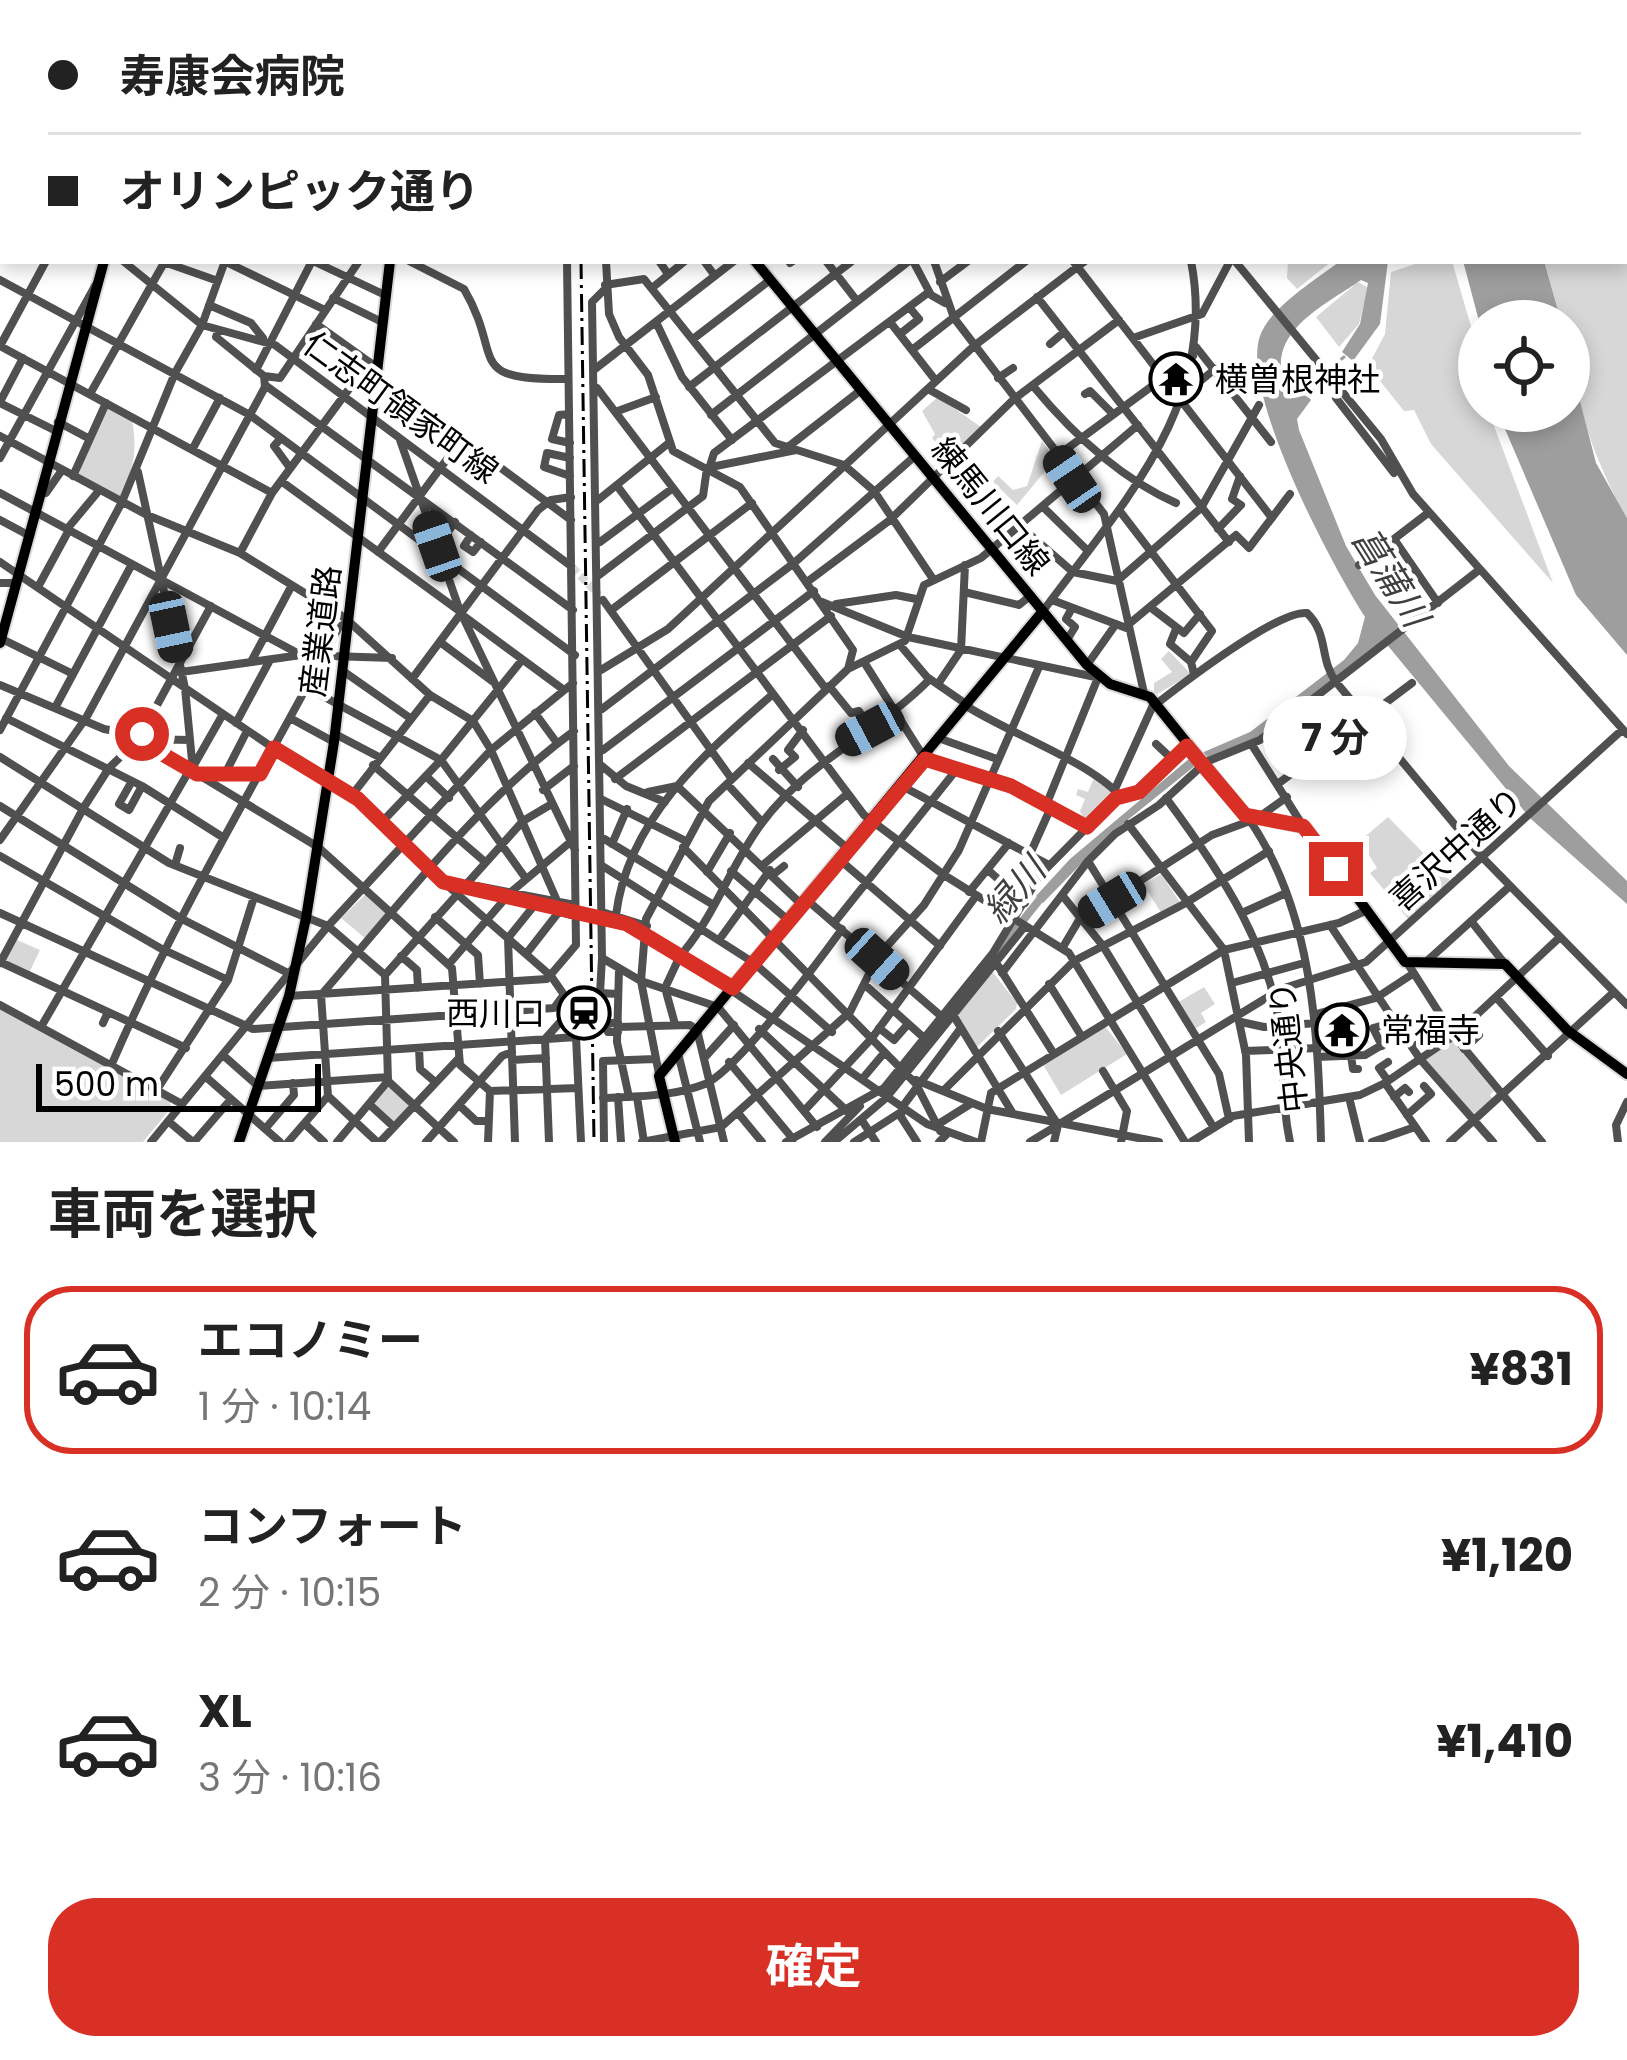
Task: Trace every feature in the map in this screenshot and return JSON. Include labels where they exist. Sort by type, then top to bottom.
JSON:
[{"type":"main road","points":[[0,640],[20,579],[80,322],[103,264]]},
{"type":"main road","name":"産業道路","points":[[239,1142],[278,1029],[307,918],[334,738],[390,264]]},
{"type":"main road","name":"練馬川口線","points":[[757,264],[1098,679],[1144,693],[1251,818]]},
{"type":"main road","points":[[674,1140],[659,1076],[1043,611]]},
{"type":"main road","points":[[1251,818],[1303,826],[1388,944],[1414,968],[1505,964],[1571,1034],[1627,1074]]},
{"type":"street","points":[[44,264],[0,346],[272,493]]},
{"type":"street","name":"仁志町領家町線","points":[[127,264],[217,334],[268,341],[296,360],[528,531],[572,570]]},
{"type":"street","points":[[90,394],[164,264]]},
{"type":"street","points":[[171,264],[218,281]]},
{"type":"street","points":[[0,730],[122,502],[175,374],[202,325],[224,264]]},
{"type":"street","points":[[231,264],[325,310]]},
{"type":"street","points":[[0,840],[85,720],[186,535],[250,415],[268,341],[311,264]]},
{"type":"street","points":[[320,264],[385,296]]},
{"type":"street","points":[[262,377],[280,378],[296,360],[357,264]]},
{"type":"street","points":[[415,264],[464,289],[486,355],[499,372],[518,380],[568,379]]},
{"type":"street","points":[[286,991],[321,995],[551,976],[576,945],[567,264]]},
{"type":"street","points":[[606,264],[604,288],[626,345],[644,366],[676,453],[732,480],[752,503],[866,663],[894,716],[925,759],[1049,804],[1087,827]]},
{"type":"street","points":[[706,264],[715,276]]},
{"type":"street","points":[[595,369],[730,264]]},
{"type":"street","points":[[828,264],[857,301]]},
{"type":"street","points":[[689,387],[848,264]]},
{"type":"street","points":[[711,415],[907,264]]},
{"type":"street","points":[[913,264],[929,292],[945,303]]},
{"type":"street","points":[[935,264],[953,318],[1108,525],[1144,693]]},
{"type":"street","points":[[940,283],[964,264]]},
{"type":"street","points":[[912,350],[1023,264]]},
{"type":"street","points":[[601,670],[701,599],[974,346],[1078,264]]},
{"type":"street","points":[[1080,264],[1272,518]]},
{"type":"street","points":[[1191,264],[1198,315],[1197,384]]},
{"type":"street","points":[[1133,338],[1198,315],[1207,308],[1231,264]]},
{"type":"street","points":[[1236,264],[1381,439],[1407,487]]},
{"type":"street","points":[[652,288],[673,265]]},
{"type":"street","points":[[617,994],[600,993],[602,709],[592,302],[604,288],[644,279],[775,442],[844,465],[874,491],[933,579]]},
{"type":"street","points":[[0,280],[250,415],[439,550],[574,655]]},
{"type":"street","points":[[693,339],[770,280]]},
{"type":"street","points":[[598,575],[703,496],[714,452],[760,423],[929,292]]},
{"type":"street","points":[[1037,297],[1073,351],[1123,406],[1229,542]]},
{"type":"street","points":[[332,298],[382,322]]},
{"type":"street","points":[[209,305],[251,323],[268,341]]},
{"type":"street","points":[[900,334],[919,320],[909,307]]},
{"type":"street","points":[[807,582],[891,517],[1014,400],[1119,320]]},
{"type":"street","points":[[0,458],[5,439],[80,322]]},
{"type":"street","points":[[656,322],[689,387],[732,440]]},
{"type":"street","points":[[890,322],[932,385],[966,410]]},
{"type":"street","points":[[316,324],[572,520]]},
{"type":"street","points":[[1050,344],[1064,332]]},
{"type":"street","points":[[206,347],[217,334],[262,377],[471,535],[464,546],[472,552],[481,542],[573,610]]},
{"type":"street","points":[[1195,351],[1215,369],[1271,442]]},
{"type":"street","points":[[1057,456],[1195,351]]},
{"type":"street","points":[[23,358],[0,402],[88,438]]},
{"type":"street","points":[[998,378],[1013,368]]},
{"type":"street","points":[[240,553],[280,481],[344,396],[375,369]]},
{"type":"street","points":[[1043,611],[1159,452],[1182,401],[1215,369]]},
{"type":"street","points":[[1033,386],[1102,457],[1137,484],[1176,503]]},
{"type":"street","points":[[596,387],[827,688],[870,729]]},
{"type":"street","points":[[709,468],[792,448],[861,390]]},
{"type":"street","points":[[1085,394],[1090,391],[1113,414]]},
{"type":"street","points":[[192,450],[220,398]]},
{"type":"street","points":[[615,412],[656,398]]},
{"type":"street","points":[[1226,406],[1237,398]]},
{"type":"street","points":[[1336,398],[1428,513],[1624,732]]},
{"type":"street","points":[[74,476],[106,404]]},
{"type":"street","points":[[1117,581],[1201,508],[1259,405]]},
{"type":"street","points":[[569,414],[559,415],[552,439],[570,443]]},
{"type":"street","points":[[659,1076],[643,982],[644,931],[703,808],[848,670],[900,645],[908,637],[916,599],[933,579],[992,549],[1138,425]]},
{"type":"street","points":[[399,436],[462,613],[572,847]]},
{"type":"street","points":[[281,438],[274,446],[290,468]]},
{"type":"street","points":[[5,439],[186,535],[240,553],[348,622],[430,695],[473,721],[523,820],[555,907],[526,954]]},
{"type":"street","points":[[378,552],[463,439]]},
{"type":"street","points":[[598,500],[670,442]]},
{"type":"street","points":[[1114,447],[1126,456]]},
{"type":"street","points":[[570,458],[548,453],[544,467],[570,476]]},
{"type":"street","points":[[602,709],[794,563],[915,456]]},
{"type":"street","points":[[137,468],[185,688],[193,770]]},
{"type":"street","points":[[41,491],[46,493],[62,470]]},
{"type":"street","points":[[1218,529],[1241,505],[1232,499],[1240,476]]},
{"type":"street","points":[[280,481],[564,690]]},
{"type":"street","points":[[618,487],[794,717],[846,794],[872,822],[973,894],[1063,947],[1188,1142],[1229,1119],[1348,1097],[1387,1082],[1454,1036],[1560,937]]},
{"type":"street","points":[[599,543],[673,488]]},
{"type":"street","points":[[0,493],[301,655]]},
{"type":"street","points":[[38,587],[68,529],[97,493]]},
{"type":"street","points":[[1130,627],[1236,535],[1249,548],[1290,494]]},
{"type":"street","points":[[412,679],[547,502],[571,497]]},
{"type":"street","points":[[614,608],[752,503]]},
{"type":"street","points":[[1043,507],[1088,551]]},
{"type":"street","points":[[1118,510],[1212,632],[1191,662]]},
{"type":"street","points":[[1359,565],[1428,513]]},
{"type":"street","points":[[0,520],[30,536]]},
{"type":"street","points":[[439,550],[454,522]]},
{"type":"street","points":[[1020,526],[1072,572],[1117,581]]},
{"type":"street","points":[[1394,539],[1438,602]]},
{"type":"street","points":[[0,562],[352,796],[443,882],[555,907],[576,917]]},
{"type":"street","points":[[56,706],[132,564]]},
{"type":"street","points":[[675,1025],[665,988],[762,822],[823,760],[894,716],[934,682],[961,650],[965,565]]},
{"type":"street","points":[[900,645],[934,682],[968,707],[1117,793],[1139,792],[1172,759],[1252,745],[1479,571]]},
{"type":"street","points":[[0,584],[20,579]]},
{"type":"street","points":[[251,662],[292,585]]},
{"type":"street","points":[[602,751],[814,591]]},
{"type":"street","points":[[964,592],[1019,605],[1030,596]]},
{"type":"street","points":[[835,604],[896,595],[916,599]]},
{"type":"street","points":[[600,597],[614,608],[635,645]]},
{"type":"street","points":[[600,597],[728,781],[762,822]]},
{"type":"street","points":[[1052,600],[1130,627]]},
{"type":"street","points":[[822,602],[908,637],[1098,679],[1030,854]]},
{"type":"street","points":[[186,1048],[0,962],[84,807],[109,768],[138,740],[211,606]]},
{"type":"street","points":[[1150,607],[1184,633],[1200,614]]},
{"type":"street","points":[[1067,640],[1075,627],[1066,620],[1072,608]]},
{"type":"street","points":[[904,1072],[923,1037],[1049,865],[1117,793],[1155,704],[1194,674],[1299,612],[1312,616],[1321,630],[1328,671],[1482,857],[1627,1005]]},
{"type":"street","points":[[615,779],[831,616]]},
{"type":"street","points":[[111,1066],[147,980],[180,918],[339,626],[348,622]]},
{"type":"street","points":[[1087,665],[1116,624]]},
{"type":"street","points":[[1176,629],[1170,644],[1191,662],[1194,674]]},
{"type":"street","points":[[0,640],[73,674]]},
{"type":"street","points":[[440,642],[495,686]]},
{"type":"street","points":[[848,670],[853,650]]},
{"type":"street","points":[[180,669],[301,655],[392,658]]},
{"type":"street","points":[[236,723],[271,659]]},
{"type":"street","points":[[381,823],[441,760],[495,686],[522,660]]},
{"type":"street","points":[[619,969],[621,1060],[644,1142],[699,1138],[721,1127],[832,1033],[850,1012],[877,959],[944,875],[1039,668]]},
{"type":"street","points":[[342,670],[410,718]]},
{"type":"street","points":[[151,1142],[245,1027],[286,991],[288,973],[328,926],[491,749],[575,682]]},
{"type":"street","points":[[1279,783],[1412,683]]},
{"type":"street","points":[[0,685],[138,740],[318,847],[449,964],[460,1058],[490,1091],[578,1088]]},
{"type":"street","points":[[306,687],[441,760],[524,876]]},
{"type":"street","points":[[616,915],[621,877],[674,784],[773,694]]},
{"type":"street","points":[[352,796],[430,695]]},
{"type":"street","points":[[1286,759],[1359,704]]},
{"type":"street","points":[[535,712],[557,743]]},
{"type":"street","points":[[41,1027],[223,714]]},
{"type":"street","points":[[6,718],[142,786],[224,838]]},
{"type":"street","points":[[290,718],[376,761],[484,861]]},
{"type":"street","points":[[206,1077],[284,1142],[305,1124],[328,1096],[321,995],[458,838],[530,764],[575,730]]},
{"type":"street","points":[[779,770],[795,757],[788,749],[803,730]]},
{"type":"street","points":[[226,772],[248,731]]},
{"type":"street","name":"喜沢中通り","points":[[1030,1142],[1271,995],[1358,967],[1624,732]]},
{"type":"street","points":[[1268,734],[1294,771]]},
{"type":"street","points":[[941,739],[997,759]]},
{"type":"street","points":[[138,740],[190,740]]},
{"type":"street","points":[[1156,744],[1172,759]]},
{"type":"street","points":[[1252,745],[1303,826]]},
{"type":"street","points":[[0,757],[175,865],[328,926],[385,975]]},
{"type":"street","points":[[834,1142],[904,1072],[995,961],[1062,895],[1088,861],[1128,824],[1166,798],[1196,757]]},
{"type":"street","points":[[773,759],[799,787]]},
{"type":"street","points":[[748,763],[814,820],[867,882],[940,946]]},
{"type":"street","points":[[543,790],[575,765]]},
{"type":"street","points":[[602,766],[626,786],[665,802]]},
{"type":"street","points":[[603,1098],[663,1096],[710,1082],[810,974],[867,882],[957,769]]},
{"type":"street","points":[[193,770],[260,774]]},
{"type":"street","points":[[426,776],[449,798]]},
{"type":"street","points":[[132,781],[119,804],[129,810],[142,786]]},
{"type":"street","points":[[649,792],[674,784]]},
{"type":"street","points":[[674,784],[940,1016]]},
{"type":"street","points":[[614,802],[626,786]]},
{"type":"street","points":[[902,786],[1049,865]]},
{"type":"street","points":[[719,940],[769,870],[814,820],[846,794]]},
{"type":"street","points":[[1063,947],[1079,920],[1162,872],[1201,842],[1288,797]]},
{"type":"street","points":[[1166,798],[1225,880],[1255,941],[1282,1049],[1283,1107],[1290,1142]]},
{"type":"street","points":[[601,799],[685,844],[721,887],[919,1084],[942,1129]]},
{"type":"street","points":[[337,1142],[388,1079],[385,975],[523,820],[550,805]]},
{"type":"street","points":[[0,806],[121,884],[288,973]]},
{"type":"street","points":[[612,844],[627,809]]},
{"type":"street","name":"中央通り","points":[[1251,818],[1286,893],[1309,981],[1316,1018],[1321,1142]]},
{"type":"street","points":[[1128,824],[1184,904],[1224,950],[1245,1051],[1249,1142]]},
{"type":"street","points":[[707,872],[730,833]]},
{"type":"street","points":[[601,837],[712,904]]},
{"type":"street","points":[[804,1111],[872,1038],[1009,844]]},
{"type":"street","points":[[449,964],[524,876],[572,847]]},
{"type":"street","points":[[175,865],[180,848]]},
{"type":"street","points":[[943,1090],[975,1053],[1074,961],[1184,904],[1268,851]]},
{"type":"street","points":[[0,856],[103,917],[228,980]]},
{"type":"street","points":[[1088,861],[1219,1074],[1229,1119]]},
{"type":"street","points":[[601,865],[754,963],[793,993],[832,1033]]},
{"type":"street","points":[[769,870],[784,866]]},
{"type":"street","points":[[988,870],[1025,903]]},
{"type":"street","points":[[730,871],[789,921]]},
{"type":"street","points":[[1240,1018],[1277,1027],[1378,997],[1510,886]]},
{"type":"street","points":[[462,889],[644,931]]},
{"type":"street","points":[[462,889],[487,920],[551,976],[558,1008],[545,1040],[549,1142]]},
{"type":"street","points":[[1241,913],[1286,893]]},
{"type":"street","points":[[1062,895],[1103,946],[1214,1128]]},
{"type":"street","points":[[507,896],[533,908],[575,905]]},
{"type":"street","points":[[157,1090],[228,980],[254,897]]},
{"type":"street","points":[[515,1142],[508,938],[533,908]]},
{"type":"street","points":[[602,918],[616,915],[682,954],[902,1109],[979,1142],[987,1108],[998,1088],[1224,950],[1330,925],[1365,911]]},
{"type":"street","points":[[0,914],[245,1027],[278,1029],[558,1008]]},
{"type":"street","points":[[435,917],[478,955],[480,983]]},
{"type":"street","points":[[602,918],[644,931],[699,965]]},
{"type":"street","points":[[1471,921],[1505,964]]},
{"type":"street","points":[[1330,925],[1420,1059],[1493,1142]]},
{"type":"street","points":[[1002,973],[1028,927]]},
{"type":"street","points":[[401,956],[417,970],[418,988]]},
{"type":"street","points":[[602,958],[643,982],[718,1007],[817,1127]]},
{"type":"street","points":[[995,961],[1054,1054]]},
{"type":"street","points":[[1232,983],[1304,963]]},
{"type":"street","points":[[1414,968],[1454,1036],[1542,1142]]},
{"type":"street","points":[[864,984],[923,1037]]},
{"type":"street","points":[[1049,984],[1082,1037]]},
{"type":"street","points":[[1450,1142],[1477,1123],[1614,992]]},
{"type":"street","points":[[1496,997],[1548,1056]]},
{"type":"street","points":[[0,1005],[182,1104]]},
{"type":"street","points":[[104,1023],[108,1012]]},
{"type":"street","points":[[952,1013],[1012,1114]]},
{"type":"street","points":[[607,1024],[608,1015],[619,1028]]},
{"type":"street","points":[[1382,1046],[1373,1028],[1395,1022]]},
{"type":"street","points":[[879,1028],[894,1040],[908,1023]]},
{"type":"street","points":[[619,1028],[675,1025],[697,1030],[724,1142]]},
{"type":"street","points":[[705,1057],[734,1025]]},
{"type":"street","points":[[854,1142],[873,1138],[902,1109],[961,1028]]},
{"type":"street","points":[[759,1029],[848,1112]]},
{"type":"street","points":[[998,1031],[1058,1124],[1054,1142]]},
{"type":"street","points":[[1245,1051],[1282,1049],[1351,1056],[1382,1046],[1402,1033]]},
{"type":"street","points":[[1464,1049],[1479,1035]]},
{"type":"street","points":[[426,1142],[502,1055],[545,1040],[576,1037],[581,1142]]},
{"type":"street","points":[[1412,1047],[1423,1041]]},
{"type":"street","points":[[268,1058],[458,1046],[546,1058]]},
{"type":"street","points":[[419,1048],[421,1069],[434,1081]]},
{"type":"street","points":[[678,1053],[699,1138]]},
{"type":"street","points":[[862,1078],[884,1053]]},
{"type":"street","points":[[224,1056],[258,1086],[388,1079],[454,1142]]},
{"type":"street","points":[[1351,1056],[1353,1069],[1358,1069]]},
{"type":"street","points":[[1334,1057],[1334,1072]]},
{"type":"street","points":[[328,1096],[379,1142],[460,1058]]},
{"type":"street","points":[[604,1142],[603,1061],[656,1058]]},
{"type":"street","points":[[729,1062],[789,1140],[884,1093]]},
{"type":"street","points":[[1388,1062],[1379,1068],[1426,1142]]},
{"type":"street","points":[[1103,1071],[1127,1111],[1122,1138]]},
{"type":"street","points":[[266,1129],[294,1095],[293,1083]]},
{"type":"street","points":[[919,1084],[987,1108],[1159,1142]]},
{"type":"street","points":[[1407,1114],[1431,1094],[1424,1086]]},
{"type":"street","points":[[1394,1096],[1408,1088]]},
{"type":"street","points":[[488,1142],[490,1091]]},
{"type":"street","points":[[621,1142],[628,1097]]},
{"type":"street","points":[[1348,1097],[1360,1142]]},
{"type":"street","points":[[168,1121],[194,1142],[231,1099]]},
{"type":"street","points":[[1618,1142],[1616,1125],[1627,1102]]},
{"type":"street","points":[[939,1142],[942,1129],[972,1103]]},
{"type":"street","points":[[368,1104],[394,1127]]},
{"type":"street","points":[[459,1105],[476,1121],[488,1121]]},
{"type":"street","points":[[825,1142],[860,1106]]},
{"type":"street","points":[[902,1109],[916,1142]]},
{"type":"street","points":[[738,1113],[762,1142]]},
{"type":"street","points":[[861,1119],[873,1138]]},
{"type":"street","points":[[305,1124],[324,1142]]},
{"type":"street","points":[[1372,1142],[1415,1127]]},
{"type":"street","points":[[1400,1133],[1409,1142]]},
{"type":"shaded area","points":[[1288,264],[1328,264],[1297,289],[1287,278]]},
{"type":"shaded area","name":"菖蒲川","points":[[1336,264],[1388,264],[1380,324],[1353,361],[1342,352],[1360,324],[1368,283],[1361,280],[1315,311],[1291,335],[1281,366],[1285,385],[1299,384],[1311,400],[1297,419],[1299,430],[1346,546],[1375,595],[1509,766],[1627,881],[1627,904],[1531,819],[1384,641],[1259,737],[1196,765],[1109,835],[1043,903],[1036,896],[1070,859],[1190,758],[1250,732],[1344,660],[1358,643],[1365,617],[1292,478],[1263,397],[1257,362],[1260,336],[1273,315]]},
{"type":"shaded area","points":[[1415,264],[1453,264],[1463,300],[1458,300],[1458,432],[1496,432],[1553,583],[1431,444],[1414,410],[1404,411],[1368,366],[1385,334],[1391,272]]},
{"type":"shaded area","points":[[1464,264],[1545,264],[1555,300],[1473,300]]},
{"type":"shaded area","points":[[1545,264],[1627,264],[1627,518],[1588,432],[1590,300],[1555,300]]},
{"type":"shaded area","points":[[1358,282],[1368,288],[1359,324],[1339,347],[1316,317]]},
{"type":"shaded area","points":[[938,397],[981,427],[950,460],[932,438],[935,434],[922,411]]},
{"type":"shaded area","points":[[106,407],[132,420],[133,460],[121,498],[77,474]]},
{"type":"shaded area","points":[[1506,432],[1588,432],[1596,463],[1627,518],[1627,655],[1576,595]]},
{"type":"shaded area","points":[[1042,441],[1055,459],[1017,505],[993,482],[998,476],[1013,490],[1027,486]]},
{"type":"shaded area","points":[[1169,651],[1191,674],[1154,696],[1154,683],[1172,672],[1161,659]]},
{"type":"shaded area","points":[[1095,775],[1117,793],[1087,825],[1080,811],[1085,799],[1076,795],[1078,789],[1088,792]]},
{"type":"shaded area","points":[[1388,817],[1450,880],[1408,919],[1370,873],[1377,868],[1360,841]]},
{"type":"shaded area","points":[[1161,874],[1181,904],[1162,914],[1143,884]]},
{"type":"shaded area","points":[[366,894],[387,913],[366,939],[341,918]]},
{"type":"shaded area","points":[[17,940],[40,950],[29,973],[4,961]]},
{"type":"shaded area","points":[[991,970],[1017,1003],[1016,1009],[976,1048],[954,1014]]},
{"type":"shaded area","points":[[1204,987],[1215,1004],[1201,1013],[1206,1022],[1193,1030],[1177,1003]]},
{"type":"shaded area","points":[[0,1008],[170,1101],[171,1108],[143,1142],[0,1142]]},
{"type":"shaded area","points":[[1104,1025],[1127,1054],[1061,1095],[1042,1063]]},
{"type":"shaded area","points":[[1321,1029],[1336,1029],[1342,1044],[1367,1038],[1369,1043],[1361,1046],[1361,1054],[1322,1054]]},
{"type":"shaded area","points":[[1452,1040],[1494,1091],[1490,1095],[1495,1101],[1475,1120],[1423,1059]]},
{"type":"shaded area","points":[[387,1085],[410,1106],[395,1123],[373,1103]]},
{"type":"waterway","points":[[1301,393],[1344,357]]},
{"type":"waterway","name":"緑川","points":[[994,957],[1044,894]]},
{"type":"tunnel","points":[[572,567],[599,595]]},
{"type":"railway","points":[[581,264],[594,1142]]},
{"type":"place","name":"横曽根神社","points":[[1176,379]]},
{"type":"place","name":"西川口","points":[[584,1013]]},
{"type":"place","name":"常福寺","points":[[1342,1030]]},
{"type":"route","points":[[142,734],[138,740],[197,774],[260,774],[274,748],[358,799],[443,882],[627,924],[733,988],[925,759],[1011,786],[1087,827],[1116,798],[1139,792],[1187,746],[1245,815],[1303,826],[1336,869]]}]
